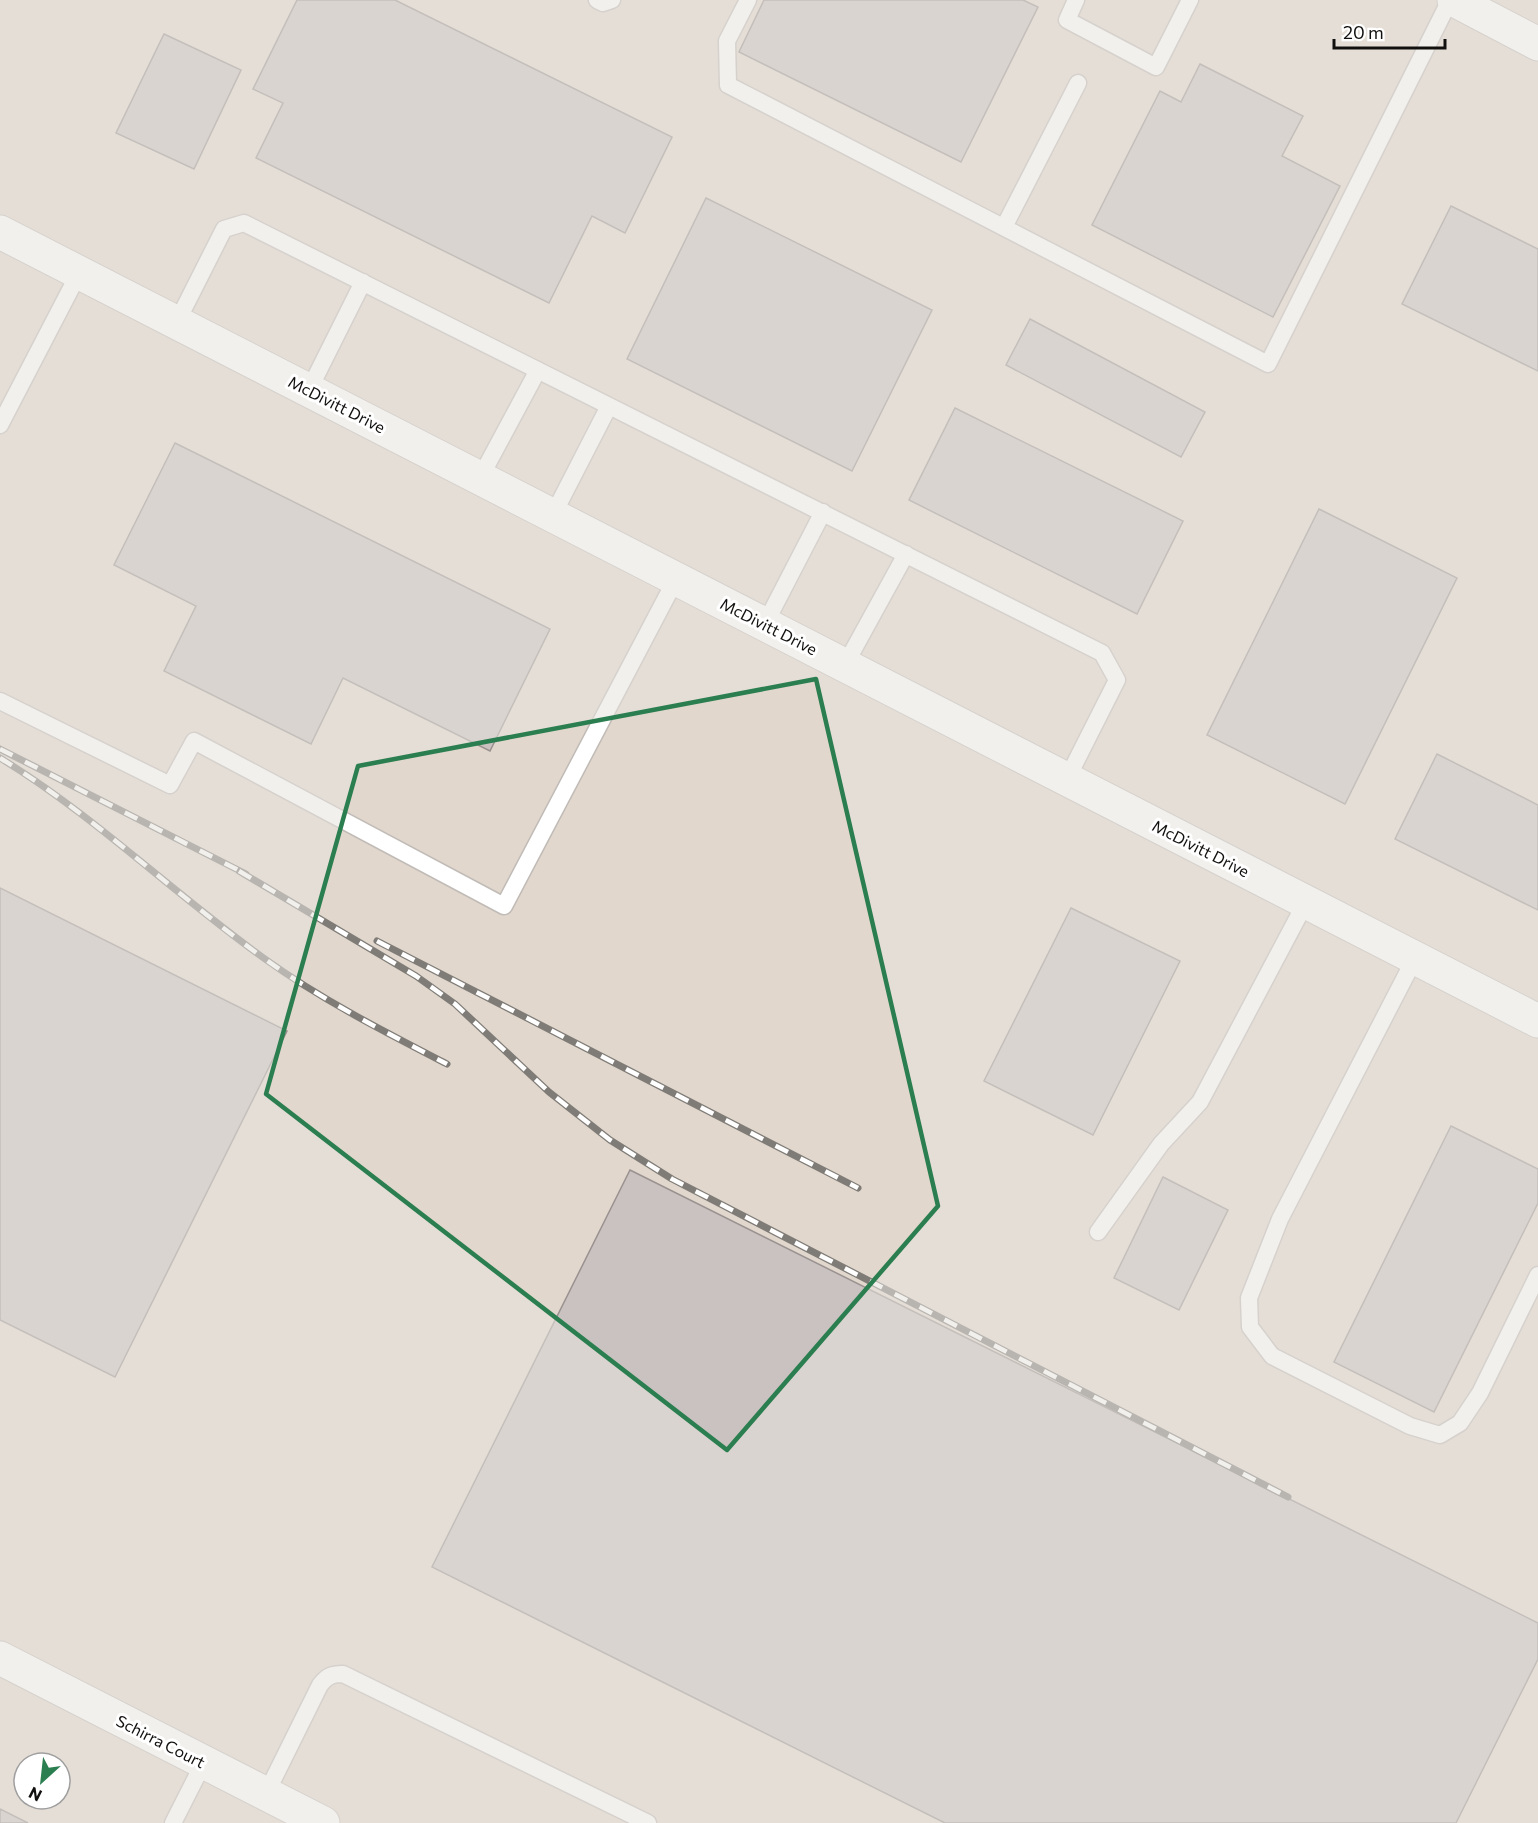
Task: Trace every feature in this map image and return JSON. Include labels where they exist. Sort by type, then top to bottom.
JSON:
[{"type":"street","points":[[1467,3],[1538,44]]},
{"type":"street","name":"McDivitt Drive","points":[[0,232],[1538,1021]]},
{"type":"street","name":"Schirra Court","points":[[0,1658],[323,1823]]},
{"type":"lane","points":[[597,0],[603,3],[612,0]]},
{"type":"lane","points":[[748,0],[727,41],[728,85],[1268,364],[1467,3]]},
{"type":"lane","points":[[1076,0],[1067,20],[1156,67],[1191,0]]},
{"type":"lane","points":[[1004,227],[1078,83]]},
{"type":"lane","points":[[177,322],[224,229],[244,223],[1102,653],[1117,680],[1067,779]]},
{"type":"lane","points":[[0,425],[80,273]]},
{"type":"lane","points":[[309,390],[363,282]]},
{"type":"lane","points":[[480,478],[538,370]]},
{"type":"lane","points":[[553,515],[609,405]]},
{"type":"lane","points":[[765,624],[823,512]]},
{"type":"lane","points":[[845,665],[906,554]]},
{"type":"lane","points":[[0,701],[170,785],[194,741],[504,906],[676,579]]},
{"type":"lane","points":[[1098,1232],[1161,1144],[1200,1102],[1306,902]]},
{"type":"lane","points":[[1415,958],[1280,1219],[1249,1298],[1250,1327],[1272,1356],[1410,1425],[1440,1435],[1460,1422],[1480,1393],[1538,1275]]},
{"type":"lane","points":[[266,1794],[320,1685],[326,1677],[343,1674],[648,1823]]},
{"type":"lane","points":[[173,1823],[204,1762]]},
{"type":"highlighted area","points":[[816,679],[938,1206],[727,1450],[266,1094],[358,766]]},
{"type":"shaded area","points":[[0,0],[1538,0],[1538,1823],[0,1823]]},
{"type":"building","points":[[297,0],[395,0],[672,137],[625,233],[592,216],[549,303],[256,158],[283,103],[253,89]]},
{"type":"building","points":[[764,0],[1023,0],[1038,7],[961,162],[739,52]]},
{"type":"building","points":[[164,34],[241,70],[194,169],[116,133]]},
{"type":"building","points":[[1200,64],[1303,116],[1282,156],[1340,186],[1273,317],[1092,225],[1160,91],[1181,102]]},
{"type":"building","points":[[706,198],[932,310],[852,471],[627,359]]},
{"type":"building","points":[[1451,206],[1538,249],[1538,371],[1402,304]]},
{"type":"building","points":[[1030,319],[1205,412],[1181,457],[1006,365]]},
{"type":"building","points":[[955,408],[1183,521],[1137,614],[909,500]]},
{"type":"building","points":[[175,443],[550,629],[490,751],[343,678],[311,744],[164,671],[196,606],[114,565]]},
{"type":"building","points":[[1319,509],[1457,578],[1345,804],[1207,735]]},
{"type":"building","points":[[1437,754],[1538,805],[1538,910],[1395,839]]},
{"type":"building","points":[[0,888],[287,1031],[115,1377],[0,1320]]},
{"type":"building","points":[[1071,908],[1180,961],[1093,1135],[984,1081]]},
{"type":"building","points":[[1451,1126],[1538,1169],[1538,1203],[1434,1412],[1334,1362]]},
{"type":"building","points":[[630,1170],[1538,1623],[1538,1659],[1456,1823],[945,1823],[432,1567]]},
{"type":"building","points":[[1163,1177],[1228,1210],[1179,1310],[1114,1278]]},
{"type":"building","points":[[0,1809],[28,1823],[0,1823]]},
{"type":"railway","points":[[0,749],[246,874]]},
{"type":"railway","points":[[0,758],[102,830],[265,959],[354,1015],[447,1064]]},
{"type":"railway","points":[[239,871],[416,976],[455,1004],[549,1092],[610,1140],[672,1179],[1288,1497]]},
{"type":"railway","points":[[377,941],[858,1188]]}]
